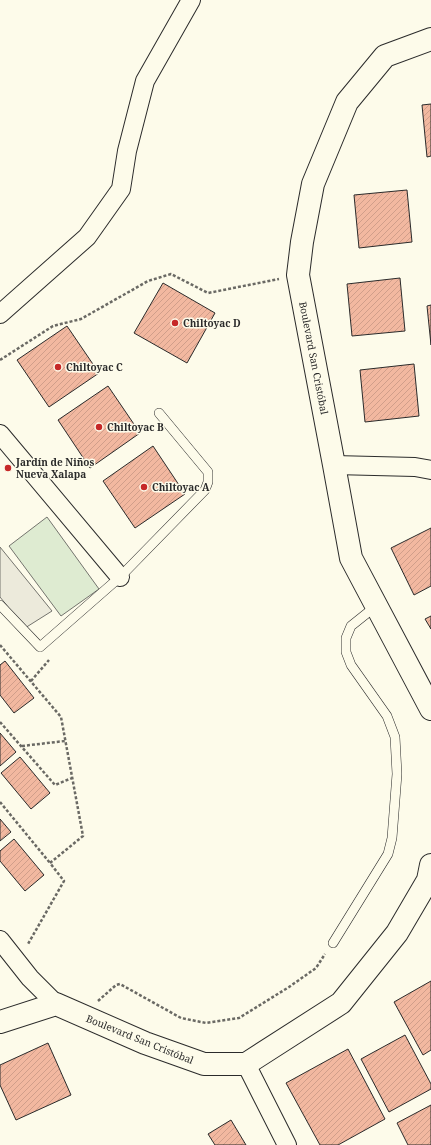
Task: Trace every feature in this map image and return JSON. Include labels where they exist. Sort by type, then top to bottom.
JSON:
[{"type":"street","points":[[0,314],[87,237],[121,189],[127,151],[145,81],[191,0]]},
{"type":"street","name":"Boulevard San Cristóbal","points":[[431,39],[385,56],[347,102],[314,184],[302,242],[298,275],[351,558],[431,709]]},
{"type":"street","points":[[0,434],[120,576]]},
{"type":"street","points":[[334,465],[415,467],[431,470]]},
{"type":"street","points":[[287,1145],[246,1064],[341,1003],[396,933],[430,875]]},
{"type":"street","points":[[0,940],[30,978],[56,1004],[0,1022]]},
{"type":"street","name":"Boulevard San Cristóbal","points":[[56,1004],[145,1043],[204,1064],[246,1064]]},
{"type":"lane","points":[[0,606],[40,647],[120,576],[205,490],[208,482],[208,472],[159,413]]},
{"type":"lane","points":[[333,943],[388,854],[392,838],[397,774],[395,737],[388,716],[351,664],[346,652],[346,638],[352,626],[376,606]]},
{"type":"path","points":[[0,360],[53,326],[81,319],[148,281],[170,274],[208,293],[298,275]]},
{"type":"path","points":[[0,644],[61,717],[83,836],[50,862]]},
{"type":"path","points":[[31,681],[50,658],[40,647]]},
{"type":"path","points":[[0,722],[55,785],[72,778]]},
{"type":"path","points":[[21,746],[65,741]]},
{"type":"path","points":[[0,802],[64,881],[17,962]]},
{"type":"path","points":[[81,1015],[116,985],[120,984],[181,1018],[206,1023],[239,1018],[289,987],[316,968],[333,943]]},
{"type":"green space","points":[[47,517],[99,589],[61,616],[9,546]]},
{"type":"shaded area","points":[[0,547],[52,611],[25,628],[0,597]]},
{"type":"building","points":[[431,104],[431,156],[427,157],[422,105]]},
{"type":"building","points":[[407,190],[412,242],[359,248],[354,195]]},
{"type":"building","points":[[400,278],[405,331],[352,336],[347,284]]},
{"type":"building","name":"Chiltoyac D","points":[[163,283],[215,313],[187,363],[134,333]]},
{"type":"building","points":[[431,305],[431,345],[427,306]]},
{"type":"building","name":"Chiltoyac C","points":[[67,326],[99,373],[49,407],[17,360]]},
{"type":"building","points":[[414,364],[419,416],[365,422],[360,370]]},
{"type":"building","name":"Chiltoyac B","points":[[108,386],[140,433],[90,468],[58,420]]},
{"type":"building","name":"Chiltoyac A","points":[[153,446],[185,494],[135,528],[103,481]]},
{"type":"building","points":[[431,528],[431,586],[414,595],[391,548]]},
{"type":"building","points":[[431,616],[431,629],[425,619]]},
{"type":"building","points":[[5,661],[34,698],[14,713],[0,695],[0,665]]},
{"type":"building","points":[[0,733],[16,752],[0,766]]},
{"type":"building","points":[[20,757],[50,793],[31,809],[1,773]]},
{"type":"building","points":[[0,819],[11,832],[0,841]]},
{"type":"building","points":[[14,839],[44,875],[25,891],[0,861],[0,851]]},
{"type":"building","points":[[431,981],[431,1050],[423,1055],[394,1002]]},
{"type":"building","points":[[405,1035],[431,1084],[431,1089],[389,1112],[361,1059]]},
{"type":"building","points":[[48,1043],[71,1095],[16,1120],[0,1085],[0,1065]]},
{"type":"building","points":[[348,1049],[385,1119],[338,1145],[320,1145],[286,1083]]},
{"type":"building","points":[[431,1105],[431,1145],[408,1145],[397,1123]]},
{"type":"building","points":[[231,1120],[246,1145],[215,1145],[208,1134]]},
{"type":"place","name":"Chiltoyac D","points":[[175,323]]},
{"type":"place","name":"Chiltoyac C","points":[[58,367]]},
{"type":"place","name":"Chiltoyac B","points":[[99,427]]},
{"type":"place","name":"Jardín de Niños Nueva Xalapa","points":[[8,468]]},
{"type":"place","name":"Chiltoyac A","points":[[144,487]]}]
